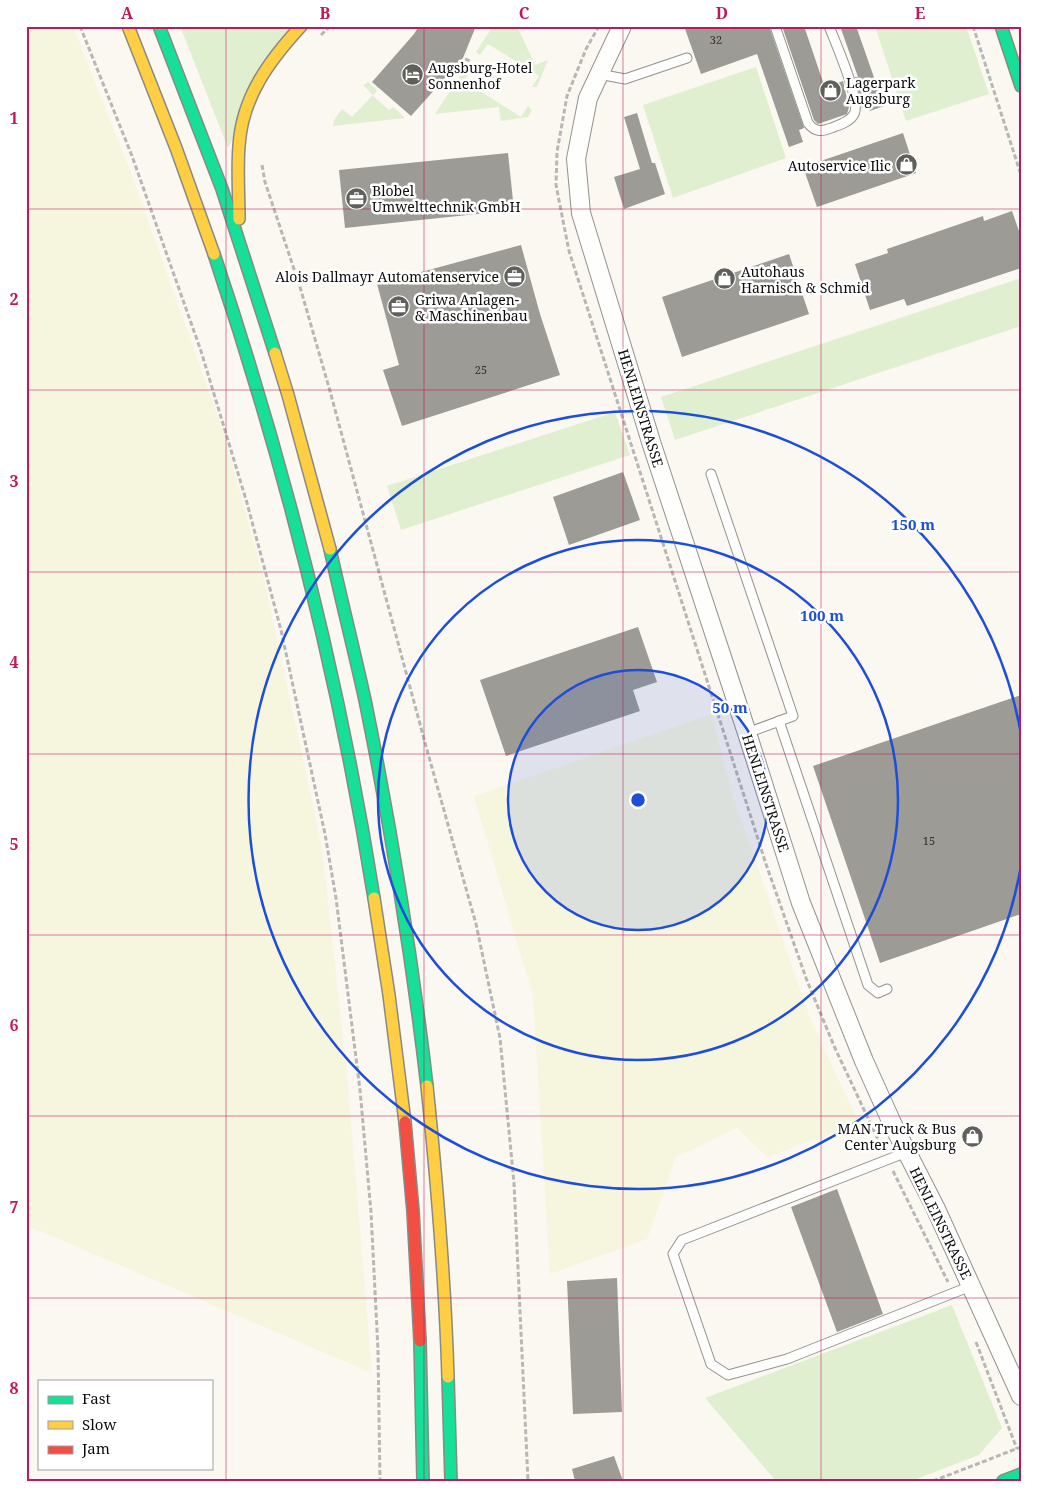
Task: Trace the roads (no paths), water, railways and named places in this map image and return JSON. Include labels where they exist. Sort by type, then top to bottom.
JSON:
[{"type":"main road","points":[[128,26],[182,164],[221,274],[259,396],[299,534],[353,774],[376,906],[395,1041],[410,1176],[418,1297],[423,1481]]},
{"type":"main road","points":[[159,26],[240,240],[286,388],[325,526],[370,721],[397,864],[423,1037],[437,1174],[445,1295],[451,1481]]},
{"type":"main road","points":[[240,240],[238,160],[240,134],[245,109],[252,91],[266,67],[283,44],[301,26]]},
{"type":"main road","points":[[1001,26],[1020,83]]},
{"type":"main road","points":[[1003,1481],[1021,1474]]},
{"type":"street","name":"HENLEINSTRASSE","points":[[622,26],[588,98],[576,159],[581,214],[652,445],[801,903],[864,1062],[906,1152],[935,1207],[1021,1396]]},
{"type":"lane","points":[[775,26],[808,123],[812,129],[819,131],[848,121],[856,108],[854,93],[829,26]]},
{"type":"lane","points":[[599,74],[625,79],[687,58]]},
{"type":"lane","points":[[711,474],[793,716],[747,733]]},
{"type":"lane","points":[[779,721],[868,986],[878,993],[887,989]]},
{"type":"lane","points":[[906,1152],[682,1240],[673,1254],[711,1364],[728,1375],[787,1360],[971,1286]]},
{"type":"place","name":"Augsburg-Hotel Sonnenhof","points":[[412,75]]},
{"type":"place","name":"Lagerpark Augsburg","points":[[830,90]]},
{"type":"place","name":"Autoservice Ilic","points":[[907,165]]},
{"type":"place","name":"Blobel Umwelttechnik GmbH","points":[[356,198]]},
{"type":"place","name":"Alois Dallmayr Automatenservice","points":[[515,276]]},
{"type":"place","name":"Autohaus Harnisch & Schmid","points":[[725,279]]},
{"type":"place","name":"Griwa Anlagen- & Maschinenbau","points":[[399,307]]},
{"type":"place","name":"MAN Truck & Bus Center Augsburg","points":[[972,1136]]}]
